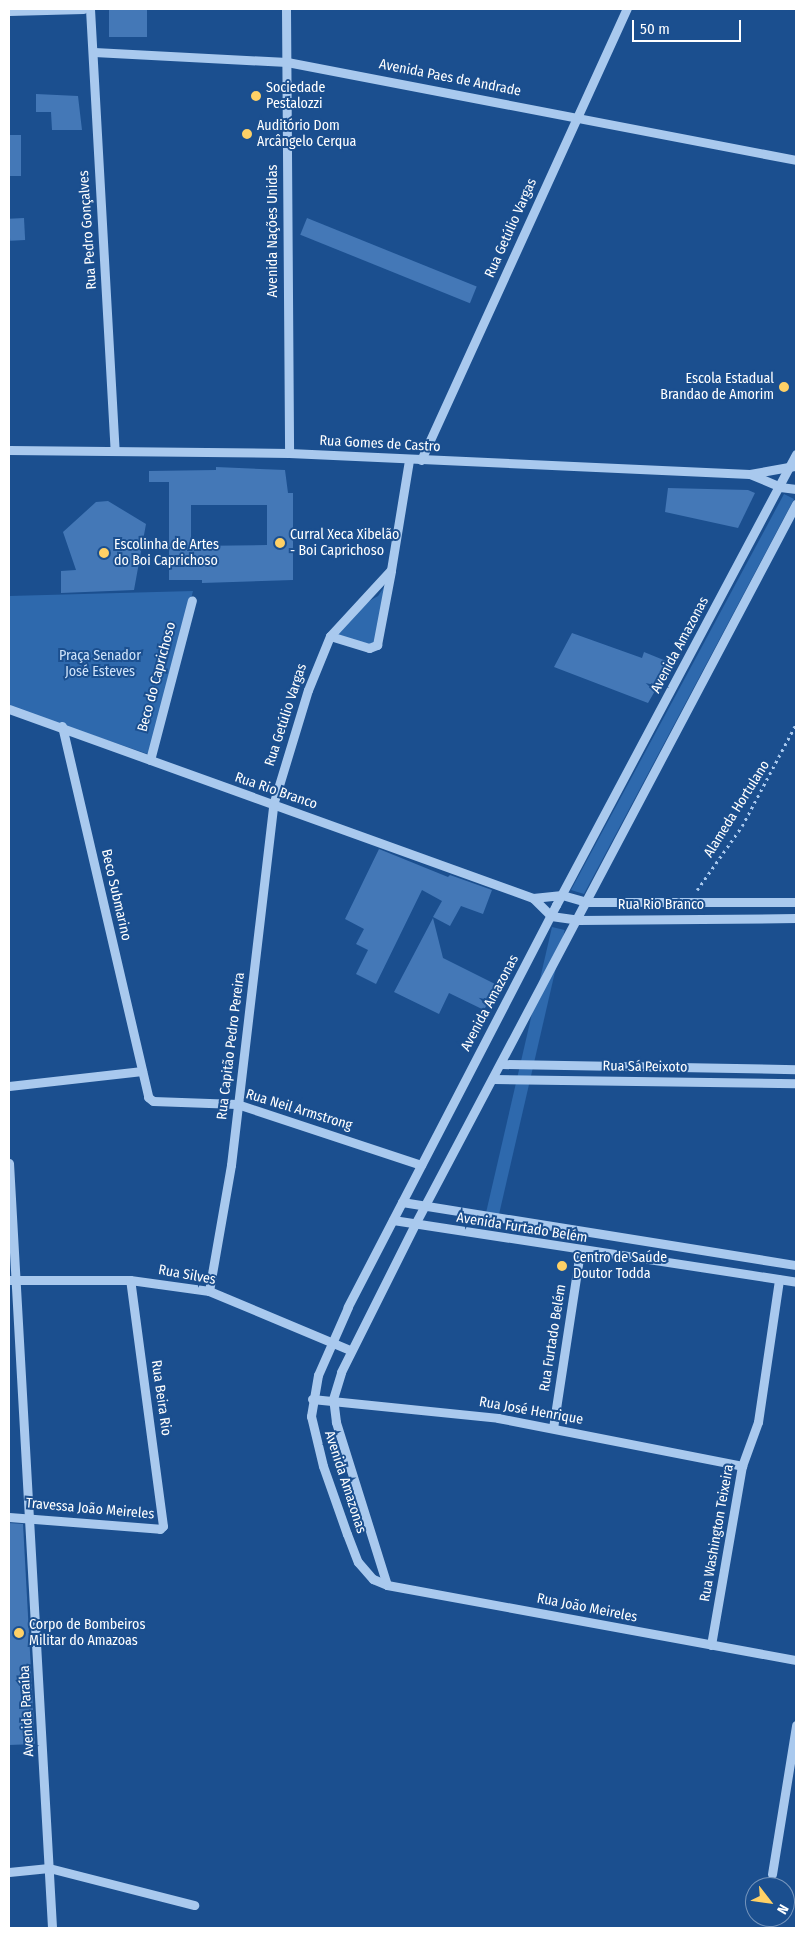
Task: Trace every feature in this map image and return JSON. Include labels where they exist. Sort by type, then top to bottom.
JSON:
[{"type":"street","points":[[9,11],[83,9]]},
{"type":"street","name":"Rua Pedro Gonçalves","points":[[90,9],[94,52],[115,450]]},
{"type":"street","name":"Avenida Nações Unidas","points":[[286,9],[289,453]]},
{"type":"street","name":"Rua Getúlio Vargas","points":[[421,460],[577,116],[628,9]]},
{"type":"street","name":"Avenida Paes de Andrade","points":[[94,52],[286,62],[577,116],[796,160]]},
{"type":"street","name":"Rua Gomes de Castro","points":[[9,450],[289,453],[409,460],[750,474],[793,466]]},
{"type":"street","name":"Avenida Amazonas","points":[[373,1579],[358,1562],[323,1466],[314,1435],[312,1398],[331,1342],[551,916],[780,487],[793,466],[796,454]]},
{"type":"street","points":[[330,636],[374,647],[391,570],[409,460]]},
{"type":"street","name":"Rua Gomes de Castro","points":[[750,474],[780,487],[796,489]]},
{"type":"street","points":[[333,1399],[350,1350],[424,1206],[502,1064],[796,504]]},
{"type":"street","name":"Rua Getúlio Vargas","points":[[273,804],[308,690],[330,636],[391,570]]},
{"type":"street","name":"Beco do Caprichoso","points":[[150,760],[192,600]]},
{"type":"street","name":"Rua Rio Branco","points":[[9,709],[62,726],[150,760],[533,898],[562,896],[587,902],[690,900],[796,902]]},
{"type":"street","name":"Beco Submarino","points":[[62,726],[142,1071]]},
{"type":"street","name":"Rua Capitão Pedro Pereira","points":[[209,1291],[226,1195],[273,804]]},
{"type":"street","name":"Rua Rio Branco","points":[[533,898],[551,916],[578,920],[796,918]]},
{"type":"street","name":"Rua Sá Peixoto","points":[[502,1064],[796,1069]]},
{"type":"street","points":[[9,1086],[142,1071]]},
{"type":"street","name":"Rua Neil Armstrong","points":[[142,1071],[145,1091],[153,1101],[237,1104],[421,1165]]},
{"type":"street","name":"Rua Sá Peixoto","points":[[494,1079],[796,1083]]},
{"type":"street","name":"Avenida Paraíba","points":[[9,1163],[12,1280],[30,1517],[52,1928]]},
{"type":"street","name":"Avenida Furtado Belém","points":[[402,1202],[796,1265]]},
{"type":"street","name":"Avenida Furtado Belém","points":[[393,1220],[414,1226],[580,1251],[749,1273],[796,1282]]},
{"type":"street","name":"Rua Furtado Belém","points":[[553,1428],[580,1251]]},
{"type":"street","points":[[749,1273],[752,1258]]},
{"type":"street","name":"Rua Silves","points":[[12,1280],[130,1280],[209,1291],[350,1350]]},
{"type":"street","name":"Rua Beira Rio","points":[[130,1280],[164,1521]]},
{"type":"street","name":"Rua Washington Teixeira","points":[[711,1645],[742,1466],[758,1422],[780,1280]]},
{"type":"street","name":"Rua José Henrique","points":[[312,1398],[471,1414],[553,1428],[742,1466]]},
{"type":"street","name":"Avenida Amazonas","points":[[333,1399],[348,1465],[388,1584]]},
{"type":"street","name":"Travessa João Meireles","points":[[9,1517],[30,1517],[160,1529],[164,1521]]},
{"type":"street","name":"Rua João Meireles","points":[[373,1579],[388,1584],[796,1660]]},
{"type":"street","points":[[772,1874],[796,1725]]},
{"type":"street","points":[[9,1872],[49,1868],[194,1905]]},
{"type":"path","name":"Alameda Hortulano","points":[[690,900],[742,826],[796,724]]},
{"type":"green space","points":[[784,494],[794,499],[584,894],[571,890]]},
{"type":"green space","points":[[388,581],[377,646],[334,635],[364,604],[378,596]]},
{"type":"green space","name":"Praça Senador José Esteves","points":[[193,591],[151,755],[9,707],[9,596]]},
{"type":"green space","points":[[552,927],[565,930],[497,1223],[484,1220]]},
{"type":"building","points":[[109,9],[147,9],[147,37],[109,37]]},
{"type":"building","points":[[36,94],[78,96],[82,130],[52,130],[51,112],[36,112]]},
{"type":"building","points":[[9,135],[21,135],[21,176],[9,176]]},
{"type":"building","points":[[24,218],[25,240],[10,241],[9,219]]},
{"type":"building","points":[[307,218],[477,287],[470,303],[300,235]]},
{"type":"building","name":"Curral Xeca Xibelão - Boi Caprichoso","points":[[216,467],[285,470],[288,493],[293,493],[293,580],[202,583],[202,580],[169,580],[169,482],[149,482],[149,471],[216,470]],"holes":[[[191,505],[267,505],[267,545],[191,546]]]},
{"type":"building","points":[[668,488],[748,490],[755,493],[738,528],[665,512]]},
{"type":"building","name":"Escolinha de Artes do Boi Caprichoso","points":[[108,501],[146,524],[134,590],[61,593],[61,571],[76,570],[63,532],[96,502]]},
{"type":"building","points":[[572,633],[642,658],[644,652],[671,663],[648,703],[554,667]]},
{"type":"building","points":[[379,849],[448,877],[450,875],[492,890],[483,914],[461,906],[450,926],[433,917],[442,901],[422,890],[376,984],[356,974],[368,950],[356,944],[364,929],[345,919]]},
{"type":"building","points":[[433,918],[443,958],[497,985],[484,1010],[449,993],[439,1014],[394,992]]},
{"type":"building","name":"Corpo de Bombeiros Militar do Amazoas","points":[[9,1523],[23,1524],[35,1744],[9,1745]]},
{"type":"place","name":"Sociedade Pestalozzi","points":[[256,96]]},
{"type":"place","name":"Auditório Dom Arcângelo Cerqua","points":[[247,134]]},
{"type":"place","name":"Escola Estadual Brandao de Amorim","points":[[784,387]]},
{"type":"place","name":"Curral Xeca Xibelão - Boi Caprichoso","points":[[280,543]]},
{"type":"place","name":"Escolinha de Artes do Boi Caprichoso","points":[[104,553]]},
{"type":"place","name":"Centro de Saúde Doutor Todda","points":[[562,1266]]},
{"type":"place","name":"Corpo de Bombeiros Militar do Amazoas","points":[[19,1633]]}]
